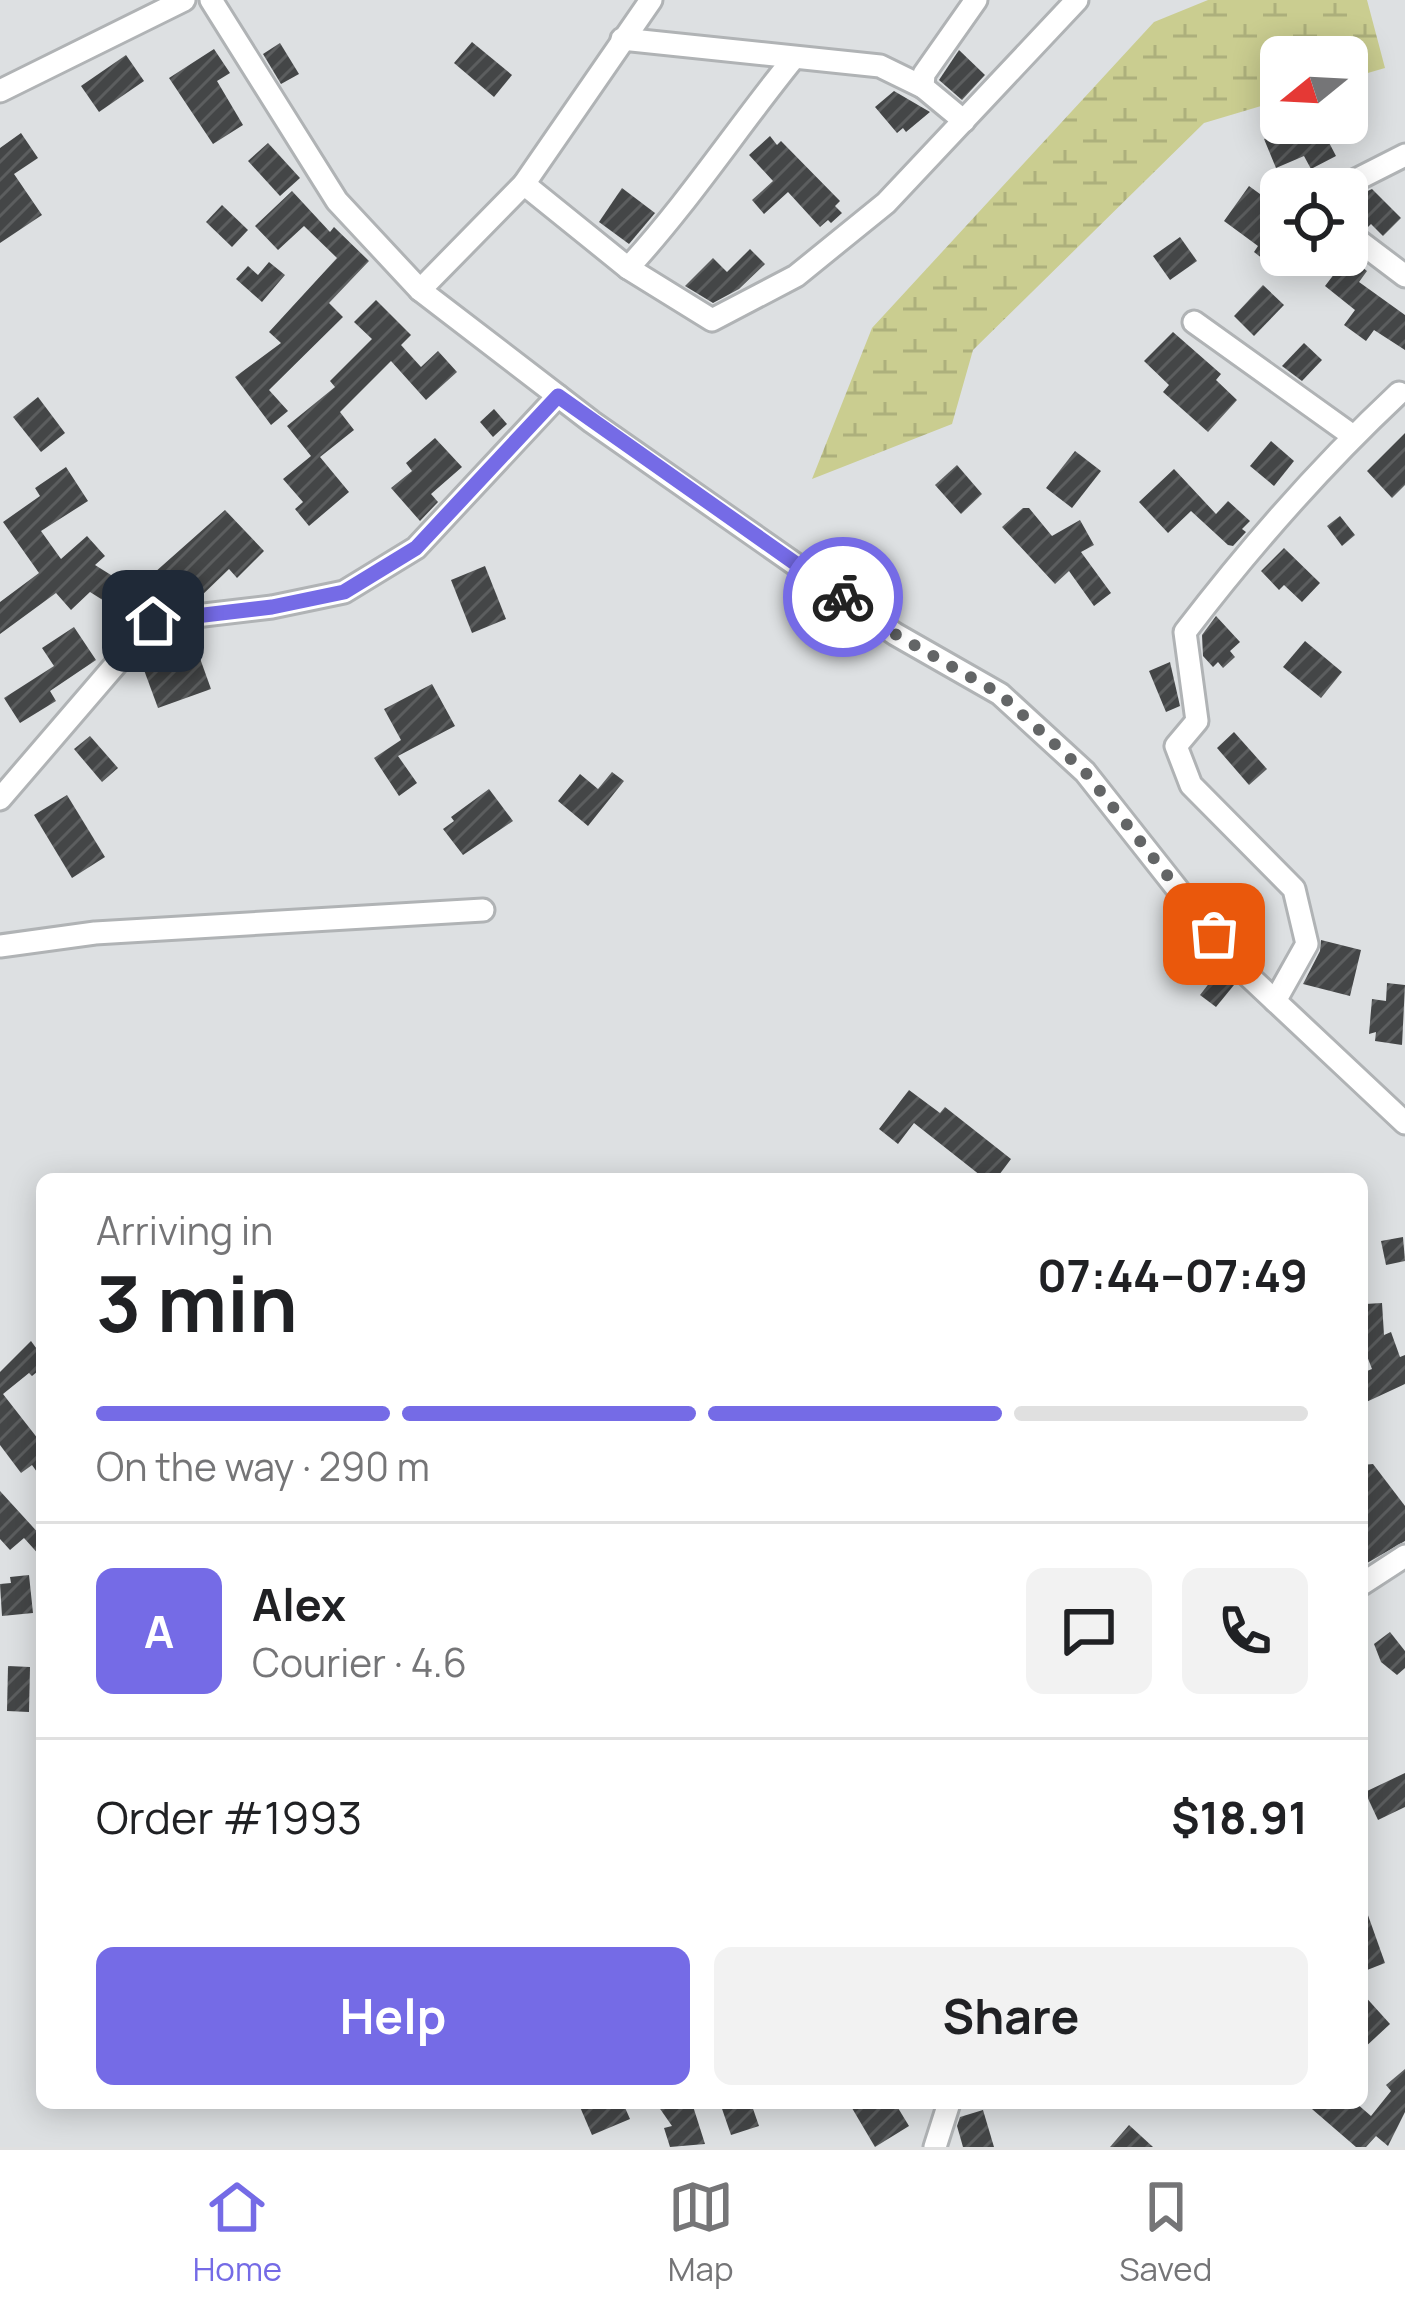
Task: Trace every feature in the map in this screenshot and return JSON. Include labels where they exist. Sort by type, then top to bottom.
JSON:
[{"type":"street","points":[[0,91],[184,0]]},
{"type":"street","points":[[212,0],[337,201],[420,290],[558,396],[895,634],[1000,694],[1085,772],[1239,967],[1405,1123]]},
{"type":"street","points":[[420,290],[524,184],[652,0]]},
{"type":"street","points":[[923,87],[924,74],[976,0]]},
{"type":"street","points":[[524,184],[628,268],[712,320],[796,276],[886,202],[1077,0]]},
{"type":"street","points":[[622,39],[880,66],[923,87],[964,121]]},
{"type":"street","points":[[628,268],[669,224],[744,118],[794,59]]},
{"type":"street","points":[[1368,174],[1405,155]]},
{"type":"street","points":[[1368,248],[1405,276]]},
{"type":"street","points":[[1194,322],[1353,436]]},
{"type":"street","points":[[1275,1000],[1307,944],[1294,889],[1191,785],[1176,746],[1198,721],[1185,632],[1241,559],[1353,436],[1399,393]]},
{"type":"street","points":[[0,799],[153,621],[272,607],[344,592],[416,548],[558,396]]},
{"type":"street","points":[[0,946],[95,933],[484,910]]},
{"type":"street","points":[[1368,1580],[1405,1556]]},
{"type":"street","points":[[935,2147],[947,2109]]},
{"type":"green space","points":[[1208,0],[1367,0],[1385,68],[1368,73],[1368,36],[1260,36],[1260,106],[1204,123],[973,350],[952,424],[812,479],[872,328],[1154,22]]},
{"type":"building","points":[[472,42],[512,75],[494,97],[454,63]]},
{"type":"building","points":[[280,43],[299,74],[281,84],[263,54]]},
{"type":"building","points":[[214,49],[230,73],[217,81],[243,125],[213,144],[169,78]]},
{"type":"building","points":[[959,50],[985,75],[962,100],[939,80]]},
{"type":"building","points":[[126,55],[144,81],[99,112],[81,86]]},
{"type":"building","points":[[894,91],[930,112],[906,132],[903,128],[897,133],[875,107]]},
{"type":"building","points":[[21,133],[38,158],[14,174],[42,215],[0,243],[0,148]]},
{"type":"building","points":[[770,136],[777,145],[781,141],[840,201],[835,206],[842,213],[831,223],[828,220],[820,227],[788,192],[764,214],[752,200],[773,181],[749,155]]},
{"type":"building","points":[[268,143],[300,178],[280,196],[248,161]]},
{"type":"building","points":[[1266,144],[1330,144],[1336,156],[1313,168],[1304,156],[1276,168]]},
{"type":"building","points":[[1249,186],[1260,194],[1260,257],[1254,252],[1258,246],[1224,221]]},
{"type":"building","points":[[622,188],[655,213],[629,244],[599,222]]},
{"type":"building","points":[[1372,189],[1401,218],[1383,236],[1371,224],[1368,227],[1368,191]]},
{"type":"building","points":[[292,191],[330,232],[334,227],[369,261],[329,303],[343,317],[269,390],[288,411],[271,425],[235,377],[281,343],[269,332],[337,258],[304,226],[278,250],[255,226]]},
{"type":"building","points":[[222,205],[248,230],[232,247],[206,222]]},
{"type":"building","points":[[1180,237],[1197,261],[1170,280],[1153,256]]},
{"type":"building","points":[[750,249],[765,264],[739,289],[713,303],[685,286],[713,258],[727,272]]},
{"type":"building","points":[[269,262],[285,275],[262,302],[236,279],[248,266],[258,275]]},
{"type":"building","points":[[1333,276],[1363,276],[1359,282],[1405,315],[1405,350],[1374,330],[1366,341],[1344,325],[1355,310],[1325,286]]},
{"type":"building","points":[[1263,285],[1284,305],[1254,336],[1234,316]]},
{"type":"building","points":[[376,300],[411,335],[401,345],[421,367],[438,351],[457,372],[426,400],[391,361],[340,412],[354,430],[320,457],[349,492],[309,526],[295,509],[303,502],[283,479],[311,456],[287,426],[335,387],[330,381],[372,339],[354,322]]},
{"type":"building","points":[[1173,332],[1221,374],[1216,380],[1237,400],[1208,432],[1163,392],[1169,385],[1144,361]]},
{"type":"building","points":[[1304,343],[1322,360],[1302,381],[1282,366]]},
{"type":"building","points":[[38,397],[65,433],[41,452],[13,417]]},
{"type":"building","points":[[494,409],[507,424],[493,437],[480,422]]},
{"type":"building","points":[[1405,433],[1405,485],[1392,498],[1367,471]]},
{"type":"building","points":[[435,438],[462,467],[431,494],[438,502],[420,521],[391,488],[412,471],[406,463]]},
{"type":"building","points":[[1271,441],[1294,461],[1274,486],[1250,466]]},
{"type":"building","points":[[1075,451],[1101,471],[1072,508],[1046,488]]},
{"type":"building","points":[[957,465],[982,494],[961,514],[935,485]]},
{"type":"building","points":[[66,467],[88,501],[41,531],[61,559],[87,536],[105,556],[95,565],[146,597],[133,619],[90,592],[71,610],[56,593],[0,634],[0,602],[39,573],[3,522],[40,496],[35,488]]},
{"type":"building","points":[[1174,469],[1216,514],[1228,501],[1250,521],[1233,546],[1191,511],[1168,533],[1139,502]]},
{"type":"building","points":[[1029,508],[1052,536],[1080,520],[1094,545],[1081,552],[1111,593],[1094,606],[1069,571],[1055,584],[1002,527]]},
{"type":"building","points":[[225,510],[264,551],[237,578],[229,569],[196,601],[182,602],[154,573]]},
{"type":"building","points":[[1340,516],[1355,535],[1342,546],[1327,526]]},
{"type":"building","points":[[1284,548],[1320,583],[1302,602],[1284,585],[1279,590],[1261,571]]},
{"type":"building","points":[[485,566],[506,619],[472,633],[451,580]]},
{"type":"building","points":[[1216,616],[1240,642],[1230,651],[1235,657],[1223,668],[1218,662],[1213,667],[1203,656],[1202,635]]},
{"type":"building","points":[[74,627],[96,660],[50,691],[56,701],[20,723],[4,698],[54,666],[42,648]]},
{"type":"building","points":[[1305,641],[1342,672],[1321,698],[1283,667]]},
{"type":"building","points":[[197,650],[211,689],[158,708],[144,670]]},
{"type":"building","points":[[1170,662],[1180,706],[1166,712],[1149,671]]},
{"type":"building","points":[[432,684],[455,726],[398,756],[417,783],[399,796],[374,758],[401,740],[384,709]]},
{"type":"building","points":[[1234,732],[1267,769],[1249,785],[1217,748]]},
{"type":"building","points":[[90,736],[118,768],[102,782],[74,749]]},
{"type":"building","points":[[612,772],[624,781],[588,826],[558,801],[580,774],[598,789]]},
{"type":"building","points":[[489,789],[513,821],[463,855],[443,829],[454,821],[451,817]]},
{"type":"building","points":[[67,795],[105,857],[72,878],[34,815]]},
{"type":"building","points":[[1321,940],[1361,950],[1350,996],[1303,984]]},
{"type":"building","points":[[1218,972],[1234,985],[1216,1007],[1200,995]]},
{"type":"building","points":[[1387,983],[1405,985],[1402,1045],[1375,1041],[1376,1032],[1369,1034],[1372,999],[1386,1001]]},
{"type":"building","points":[[909,1090],[940,1113],[945,1107],[1011,1159],[1000,1173],[977,1173],[914,1123],[898,1144],[879,1129]]},
{"type":"building","points":[[1403,1237],[1405,1261],[1386,1265],[1381,1241]]},
{"type":"building","points":[[1382,1303],[1384,1335],[1391,1332],[1400,1357],[1405,1355],[1405,1384],[1368,1401],[1368,1371],[1372,1369],[1368,1304]]},
{"type":"building","points":[[31,1341],[36,1348],[36,1373],[29,1373],[3,1394],[36,1436],[36,1471],[32,1465],[21,1473],[0,1445],[0,1372]]},
{"type":"building","points":[[1368,1464],[1373,1464],[1405,1506],[1405,1541],[1368,1563]]},
{"type":"building","points":[[0,1491],[36,1530],[36,1551],[24,1538],[10,1550],[0,1539]]},
{"type":"building","points":[[29,1575],[33,1613],[2,1616],[0,1584],[11,1583],[10,1577]]},
{"type":"building","points":[[1390,1632],[1405,1651],[1405,1668],[1397,1675],[1381,1662],[1374,1644]]},
{"type":"building","points":[[8,1666],[30,1667],[29,1712],[7,1711]]},
{"type":"building","points":[[1405,1773],[1405,1807],[1378,1820],[1368,1791]]},
{"type":"building","points":[[1368,1915],[1385,1963],[1368,1970]]},
{"type":"building","points":[[1368,2000],[1390,2024],[1368,2044]]},
{"type":"building","points":[[1405,2069],[1405,2112],[1388,2146],[1376,2136],[1366,2147],[1356,2147],[1312,2109],[1363,2109],[1371,2116],[1391,2091],[1386,2085]]},
{"type":"building","points":[[581,2109],[626,2109],[630,2119],[592,2135]]},
{"type":"building","points":[[660,2109],[694,2109],[705,2144],[670,2147],[664,2128],[672,2126]]},
{"type":"building","points":[[722,2109],[753,2109],[759,2126],[731,2135]]},
{"type":"building","points":[[853,2109],[899,2109],[909,2126],[875,2147]]},
{"type":"building","points":[[983,2110],[994,2147],[963,2147],[957,2126],[960,2117]]},
{"type":"building","points":[[1129,2125],[1153,2147],[1110,2147]]},
{"type":"way so far","points":[[843,597],[895,634],[1000,694],[1085,772],[1214,934]]},
{"type":"route","points":[[153,621],[272,607],[344,592],[416,548],[558,396],[843,597]]}]
